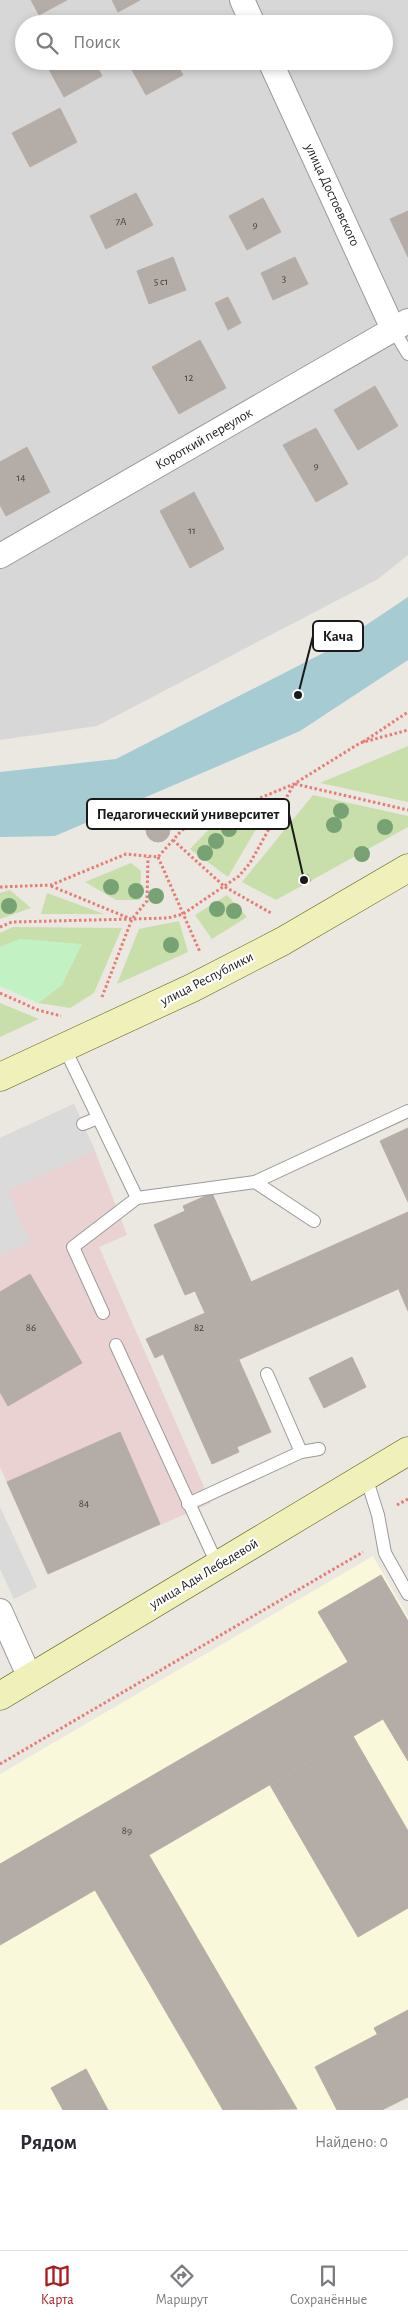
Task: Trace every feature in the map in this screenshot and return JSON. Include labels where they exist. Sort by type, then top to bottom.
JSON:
[{"type":"main road","name":"улица Республики","points":[[0,1077],[192,988],[283,942],[408,868]]},
{"type":"main road","name":"улица Ады Лебедевой","points":[[0,1696],[366,1478],[408,1451]]},
{"type":"street","points":[[242,0],[249,15]]},
{"type":"street","name":"улица Достоевского","points":[[274,70],[401,325]]},
{"type":"street","name":"Короткий переулок","points":[[0,556],[401,325]]},
{"type":"street","points":[[0,1611],[30,1678]]},
{"type":"lane","points":[[401,325],[408,354]]},
{"type":"lane","points":[[65,1048],[137,1198]]},
{"type":"lane","points":[[103,1313],[72,1247],[137,1198],[255,1182],[408,1111]]},
{"type":"lane","points":[[83,1124],[98,1118]]},
{"type":"lane","points":[[255,1182],[314,1222]]},
{"type":"lane","points":[[116,1346],[218,1566]]},
{"type":"lane","points":[[266,1374],[301,1452]]},
{"type":"lane","points":[[188,1504],[301,1452],[318,1449]]},
{"type":"lane","points":[[366,1478],[378,1515],[385,1553],[408,1594]]},
{"type":"path","points":[[158,857],[182,830],[294,784],[408,712]]},
{"type":"path","points":[[360,744],[408,730]]},
{"type":"path","points":[[294,784],[408,810]]},
{"type":"path","points":[[0,927],[12,922],[168,918],[183,914],[239,876],[250,863],[294,784]]},
{"type":"path","points":[[173,840],[225,887],[271,914]]},
{"type":"path","points":[[0,887],[51,885],[126,854],[158,857]]},
{"type":"path","points":[[100,1004],[132,919],[147,901],[148,856]]},
{"type":"path","points":[[158,857],[200,952]]},
{"type":"path","points":[[51,885],[132,919]]},
{"type":"path","points":[[0,993],[38,1010],[67,1017]]},
{"type":"path","points":[[0,1764],[367,1550]]},
{"type":"shaded area","points":[[0,0],[408,0],[408,555],[378,579],[97,726],[0,740]]},
{"type":"shaded area","points":[[74,1104],[95,1151],[127,1235],[99,1247],[211,1503],[48,1574],[0,1467],[0,1138]]},
{"type":"shaded area","points":[[74,1104],[95,1151],[7,1191],[30,1242],[0,1255],[0,1138]]},
{"type":"shaded area","points":[[0,1507],[37,1587],[14,1599],[0,1569]]},
{"type":"shaded area","points":[[373,1556],[408,1617],[408,2097],[382,2110],[0,2110],[0,1774]]},
{"type":"green space","points":[[408,746],[408,802],[320,783]]},
{"type":"green space","points":[[313,795],[408,816],[408,827],[276,900],[242,882]]},
{"type":"green space","points":[[272,802],[228,877],[190,849],[222,816]]},
{"type":"green space","points":[[131,863],[141,871],[140,900],[116,900],[85,882]]},
{"type":"green space","points":[[10,890],[31,908],[0,919],[0,893]]},
{"type":"green space","points":[[47,893],[104,914],[41,914]]},
{"type":"green space","points":[[227,895],[247,917],[212,939],[195,915]]},
{"type":"green space","points":[[179,921],[188,952],[117,984],[139,929]]},
{"type":"green space","points":[[13,927],[122,928],[94,993],[70,1008],[38,1003],[62,985],[20,939],[0,947],[0,933]]},
{"type":"green space","points":[[20,939],[82,944],[62,985],[38,1003],[0,986],[0,947]]},
{"type":"green space","points":[[0,1003],[39,1019],[0,1037]]},
{"type":"water","points":[[408,597],[408,660],[300,731],[55,836],[0,837],[0,772],[116,759],[329,650]]},
{"type":"building","points":[[31,0],[67,0],[39,15]]},
{"type":"building","points":[[112,0],[140,0],[118,12]]},
{"type":"building","points":[[49,70],[99,70],[102,76],[64,97]]},
{"type":"building","points":[[132,70],[180,70],[183,75],[146,95]]},
{"type":"building","points":[[60,108],[77,142],[30,167],[12,133]]},
{"type":"building","points":[[136,193],[153,225],[106,249],[90,216]]},
{"type":"building","points":[[263,198],[281,232],[247,250],[229,216]]},
{"type":"building","points":[[408,211],[408,257],[390,219]]},
{"type":"building","points":[[173,257],[186,290],[149,304],[137,271]]},
{"type":"building","points":[[295,257],[308,284],[273,300],[261,273]]},
{"type":"building","points":[[228,297],[241,323],[228,330],[215,303]]},
{"type":"building","points":[[200,340],[226,388],[179,414],[152,367]]},
{"type":"building","points":[[375,386],[398,426],[358,450],[334,410]]},
{"type":"building","points":[[316,428],[348,484],[316,502],[283,445]]},
{"type":"building","points":[[27,447],[50,492],[6,516],[0,505],[0,462]]},
{"type":"building","points":[[194,492],[224,549],[190,568],[160,511]]},
{"type":"building","points":[[158,818],[163,819],[169,825],[169,835],[163,841],[158,842],[153,841],[147,835],[146,830],[147,825],[153,819]]},
{"type":"building","points":[[308,874],[311,881],[301,886],[298,879]]},
{"type":"building","points":[[408,1128],[408,1202],[380,1141]]},
{"type":"building","points":[[212,1193],[260,1302],[220,1320],[226,1333],[219,1336],[231,1363],[239,1360],[271,1432],[237,1447],[239,1452],[212,1464],[163,1354],[155,1358],[146,1339],[205,1313],[195,1291],[185,1295],[154,1225],[185,1211],[183,1206]]},
{"type":"building","points":[[408,1212],[408,1238],[373,1254],[381,1273],[390,1269],[398,1289],[231,1363],[219,1336],[226,1333],[220,1320],[260,1302],[251,1282]]},
{"type":"building","points":[[408,1238],[408,1311],[390,1269],[381,1273],[373,1254]]},
{"type":"building","points":[[30,1274],[82,1363],[8,1406],[0,1392],[0,1292]]},
{"type":"building","points":[[352,1357],[366,1387],[324,1408],[309,1378]]},
{"type":"building","points":[[120,1432],[160,1524],[48,1574],[7,1482]]},
{"type":"building","points":[[381,1575],[408,1621],[408,1761],[383,1719],[149,1855],[297,2109],[223,2110],[95,1890],[0,1945],[0,1864],[348,1662],[318,1612]]},
{"type":"building","points":[[353,1736],[408,1831],[408,1908],[358,1937],[270,1785]]},
{"type":"building","points":[[408,2010],[408,2091],[374,2028]]},
{"type":"building","points":[[378,2034],[408,2091],[408,2097],[382,2110],[337,2110],[315,2067]]},
{"type":"building","points":[[86,2069],[108,2110],[63,2110],[51,2088]]},
{"type":"place","name":"Кача","points":[[298,695]]},
{"type":"place","name":"Педагогический университет","points":[[304,880]]}]
